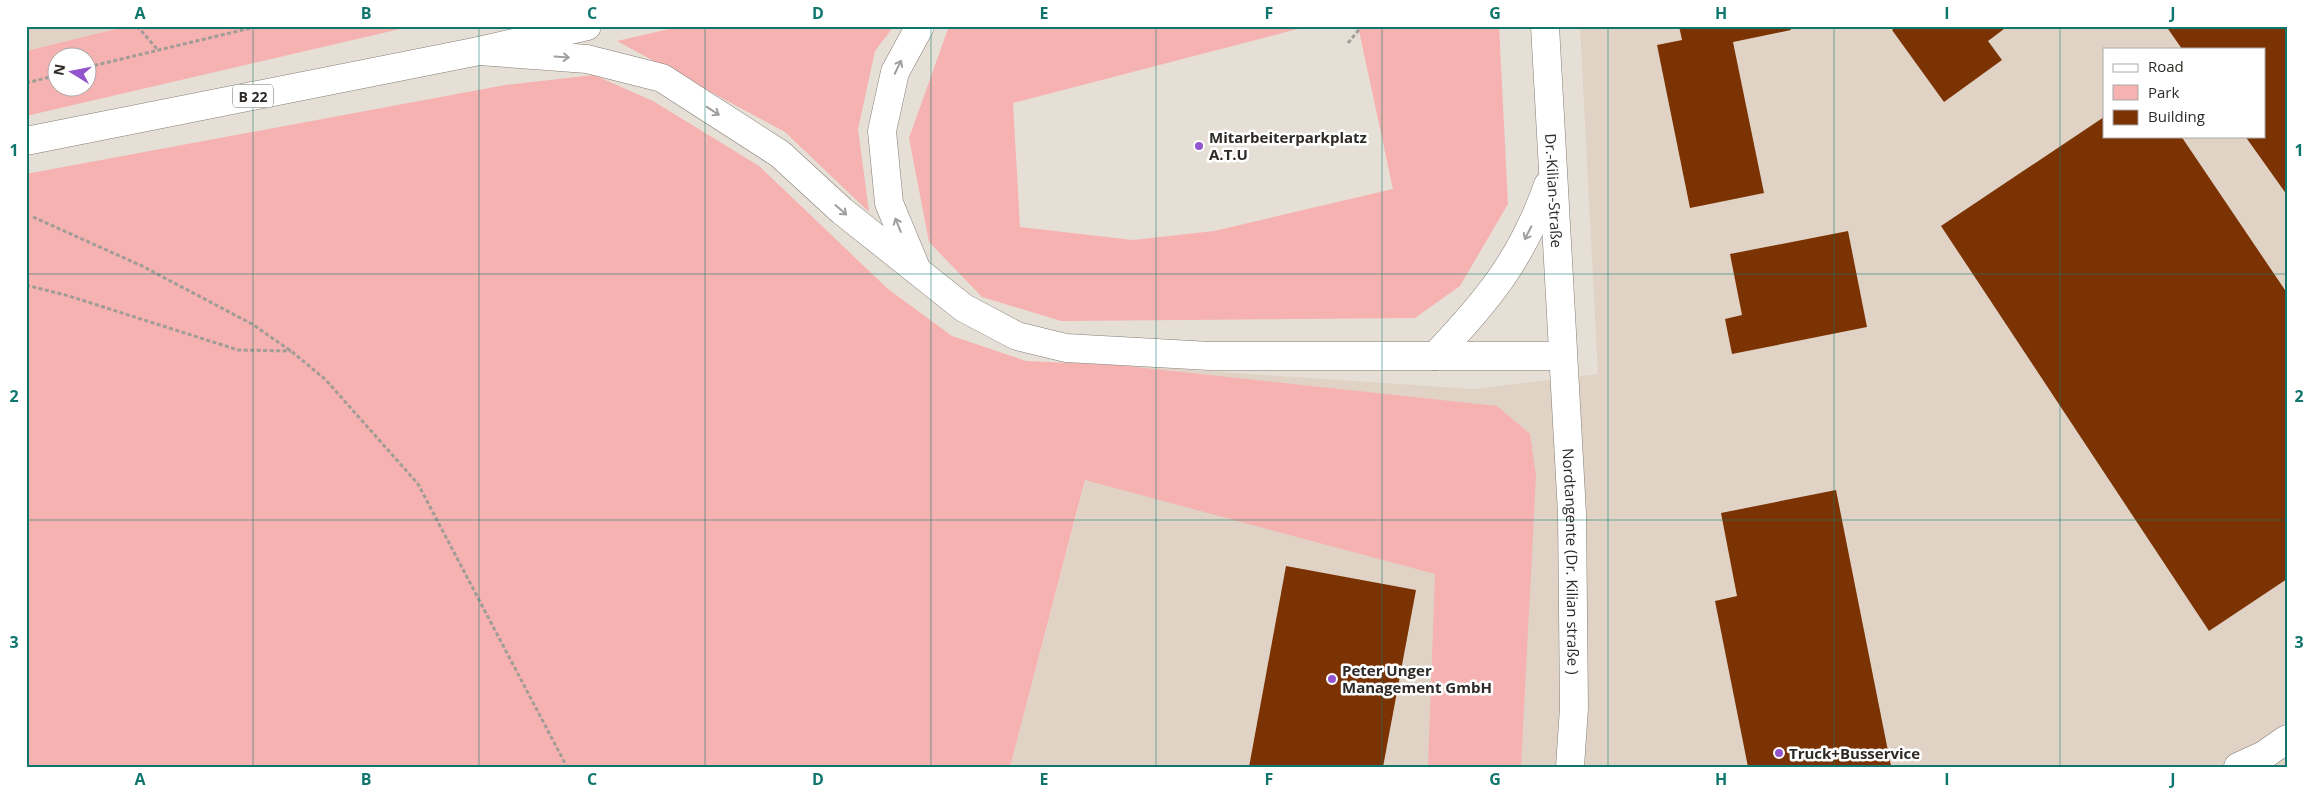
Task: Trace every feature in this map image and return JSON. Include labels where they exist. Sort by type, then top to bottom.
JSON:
[{"type":"main road","name":"B 22","points":[[26,141],[479,51],[587,26]]},
{"type":"main road","points":[[916,270],[889,203],[882,131],[895,72],[920,26]]},
{"type":"main road","name":"Dr.-Kilian-Straße","points":[[1544,26],[1562,356]]},
{"type":"main road","points":[[479,51],[587,59],[662,78],[780,154],[842,211],[964,308],[1017,336],[1066,348],[1210,356],[1562,356]]},
{"type":"main road","points":[[1434,356],[1473,316],[1500,282],[1537,216],[1552,171]]},
{"type":"main road","name":"Nordtangente (Dr. Kilian straße )","points":[[1562,356],[1572,512],[1574,708],[1570,767]]},
{"type":"main road","points":[[2238,767],[2264,754],[2287,739]]},
{"type":"path","points":[[137,26],[157,49]]},
{"type":"path","points":[[98,64],[258,26]]},
{"type":"path","points":[[1348,43],[1362,26]]},
{"type":"path","points":[[26,83],[48,78]]},
{"type":"path","points":[[33,217],[150,270],[252,324],[291,351],[326,380],[418,484],[568,767]]},
{"type":"path","points":[[26,285],[69,296],[238,350],[291,351]]},
{"type":"shaded area","points":[[26,26],[128,26],[26,51]]},
{"type":"shaded area","points":[[1580,26],[2287,26],[2287,767],[1010,767],[1116,365],[1473,389],[1598,374]]},
{"type":"green space","points":[[128,26],[413,26],[26,116],[26,51]]},
{"type":"green space","points":[[682,26],[894,26],[875,51],[858,129],[869,212],[785,132],[617,41]]},
{"type":"green space","points":[[949,26],[1309,26],[1013,103],[1020,227],[1133,240],[1214,231],[1393,189],[1358,26],[1499,26],[1508,204],[1460,286],[1415,318],[1061,321],[982,297],[929,242],[909,138]]},
{"type":"green space","points":[[594,75],[653,101],[759,166],[888,289],[952,336],[1026,361],[1116,365],[1497,406],[1530,434],[1536,476],[1521,767],[1428,767],[1435,574],[1085,480],[1010,767],[26,767],[26,174],[505,85]]},
{"type":"building","points":[[1679,26],[1790,26],[1791,30],[1733,42],[1764,193],[1690,208],[1657,45],[1682,40]]},
{"type":"building","points":[[1897,26],[2008,26],[1988,41],[2002,60],[1944,102],[1892,30]]},
{"type":"building","points":[[2166,26],[2287,26],[2287,195],[2246,138],[2266,138],[2266,48],[2181,48]]},
{"type":"building","points":[[2103,118],[2103,138],[2182,138],[2287,293],[2287,579],[2209,631],[1941,226]]},
{"type":"building","points":[[1848,231],[1867,327],[1732,354],[1725,319],[1742,315],[1730,254]]},
{"type":"building","points":[[1836,490],[1891,766],[1748,767],[1715,601],[1737,596],[1721,513]]},
{"type":"building","name":"Peter Unger Management GmbH","points":[[1286,566],[1416,590],[1383,767],[1249,767]]},
{"type":"place","name":"Mitarbeiterparkplatz A.T.U","points":[[1199,146]]},
{"type":"place","name":"Peter Unger Management GmbH","points":[[1332,679]]},
{"type":"place","name":"Truck+Busservice","points":[[1779,753]]}]
